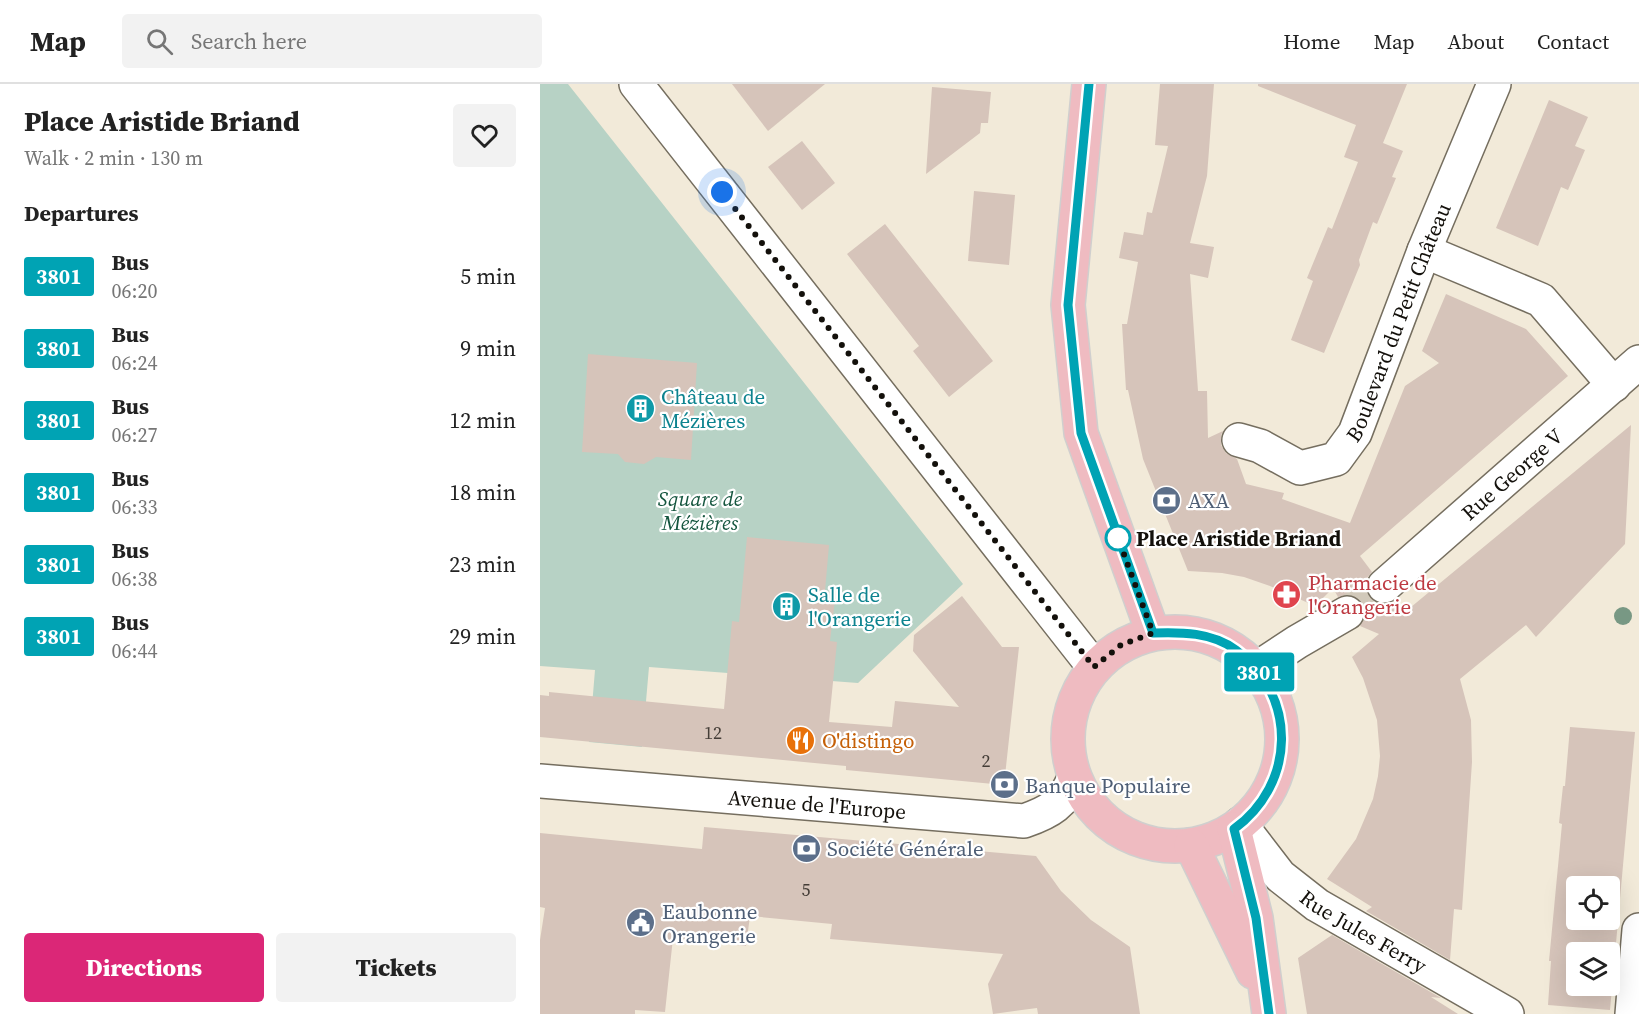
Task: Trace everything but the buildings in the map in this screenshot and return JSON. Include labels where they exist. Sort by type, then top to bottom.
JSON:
[{"type":"main road","points":[[1089,84],[1068,305],[1081,433],[1153,633]]},
{"type":"main road","points":[[1181,632],[1209,637],[1235,649],[1256,669],[1272,693],[1281,720],[1282,750],[1275,778],[1261,804],[1237,826],[1213,839],[1191,845],[1158,845],[1127,835],[1100,816],[1085,798],[1074,778],[1067,749],[1069,720],[1078,692],[1094,667],[1121,645],[1153,633],[1181,632]]},
{"type":"main road","points":[[1237,826],[1256,918],[1268,1007]]},
{"type":"main road","points":[[1191,845],[1268,1007]]},
{"type":"street","points":[[636,84],[1094,667]]},
{"type":"street","name":"Boulevard du Petit Château","points":[[1239,440],[1260,446],[1300,468],[1336,459],[1355,433],[1424,251],[1494,84]]},
{"type":"street","points":[[1424,251],[1541,300],[1614,385]]},
{"type":"street","name":"Rue George V","points":[[1384,586],[1639,362]]},
{"type":"street","points":[[1256,669],[1297,642],[1347,614]]},
{"type":"street","name":"Avenue de l'Europe","points":[[540,781],[1024,821],[1042,815],[1058,804],[1068,793],[1074,778]]},
{"type":"street","name":"Rue Jules Ferry","points":[[1237,826],[1280,876],[1317,905],[1506,1014]]},
{"type":"street","points":[[1632,1014],[1639,930]]},
{"type":"green space","name":"Square de Mézières","points":[[540,84],[568,84],[963,584],[858,683],[649,667],[642,747],[589,742],[595,670],[540,666]]},
{"type":"tunnel","points":[[1347,613],[1384,586]]},
{"type":"bus line","name":"3801","points":[[1089,84],[1068,305],[1081,433],[1153,633],[1181,632],[1209,637],[1235,649],[1256,669],[1272,693],[1281,720],[1282,750],[1275,778],[1261,804],[1234,829],[1256,918],[1269,1014]]},
{"type":"place","name":"Château de Mézières","points":[[640,408]]},
{"type":"place","name":"AXA","points":[[1167,500]]},
{"type":"place","name":"Place Aristide Briand","points":[[1118,538]]},
{"type":"place","name":"Pharmacie de l'Orangerie","points":[[1287,594]]},
{"type":"place","name":"Salle de l'Orangerie","points":[[787,606]]},
{"type":"place","name":"O'distingo","points":[[801,740]]},
{"type":"place","name":"Banque Populaire","points":[[1004,785]]},
{"type":"place","name":"Société Générale","points":[[806,848]]},
{"type":"place","name":"Eaubonne Orangerie","points":[[641,923]]},
{"type":"route","points":[[722,192],[1094,667],[1121,645],[1153,633],[1118,538]]}]
